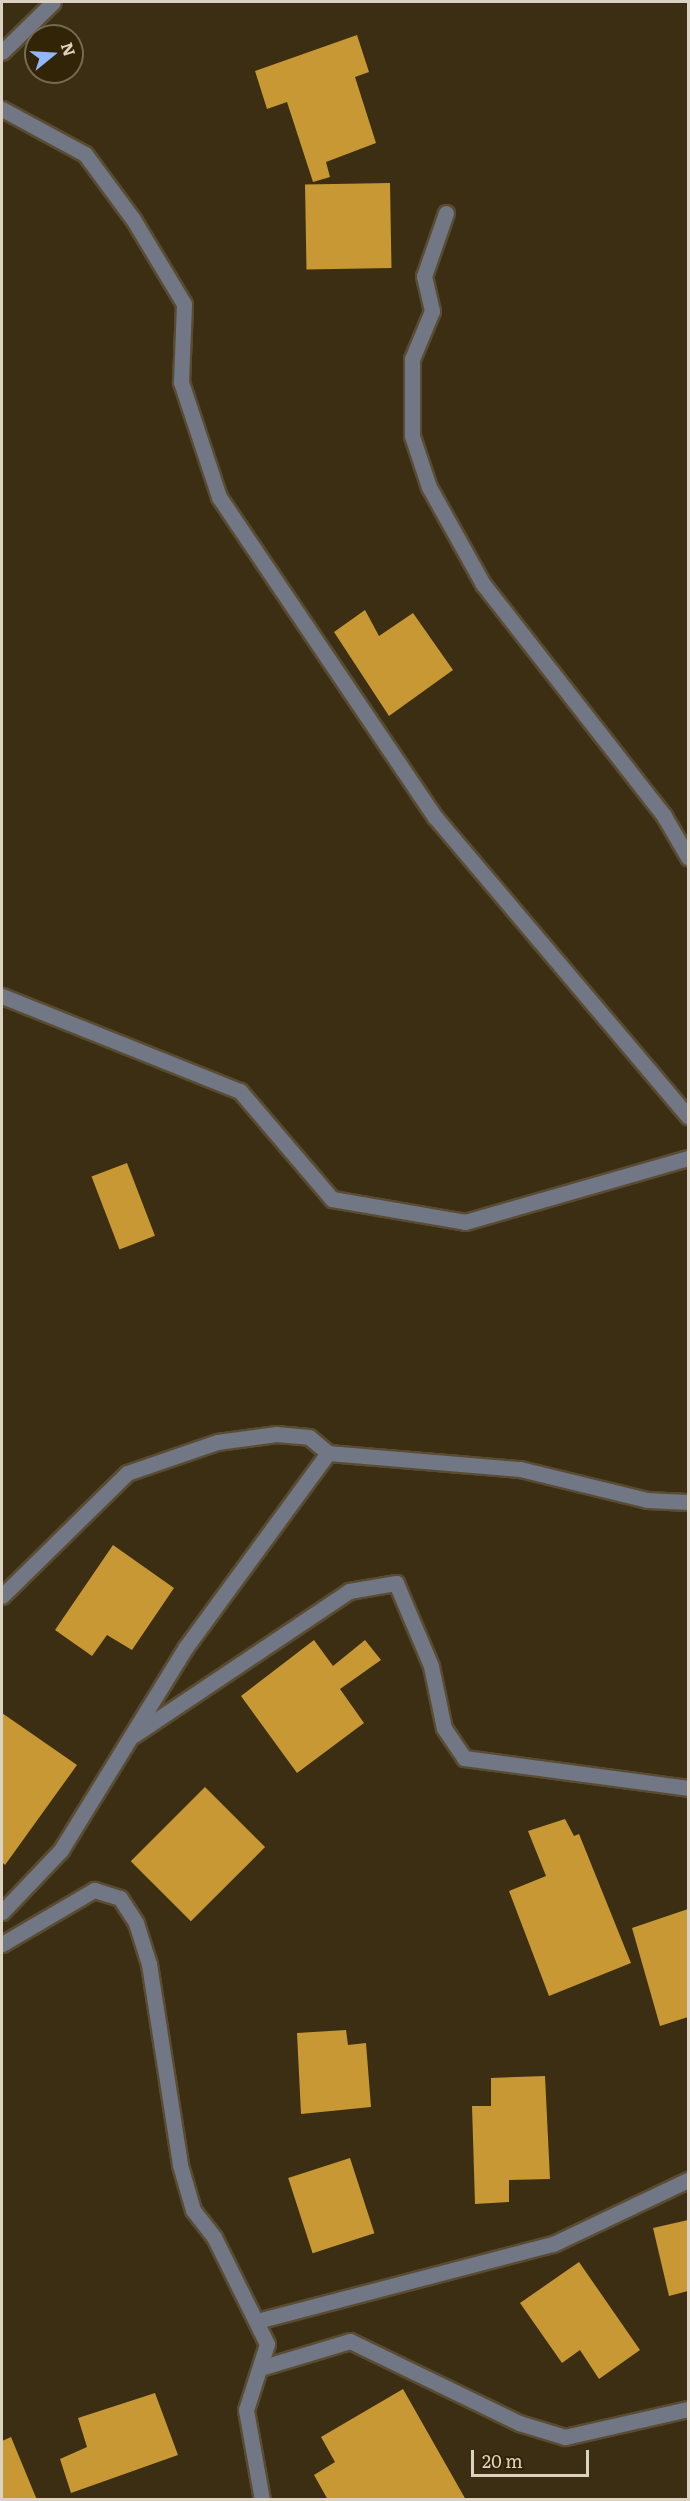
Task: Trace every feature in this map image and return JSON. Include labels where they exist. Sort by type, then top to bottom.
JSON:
[{"type":"street","points":[[2,52],[53,2]]},
{"type":"street","points":[[2,109],[84,154],[133,219],[184,304],[181,382],[219,497],[435,817],[688,1116]]},
{"type":"street","points":[[446,213],[424,276],[432,311],[412,359],[412,436],[429,488],[483,584],[664,816],[688,857]]},
{"type":"street","points":[[2,996],[240,1091],[332,1199],[465,1222],[688,1158]]},
{"type":"street","points":[[2,1596],[127,1473],[217,1442],[276,1434],[309,1437],[328,1453],[520,1469],[647,1500],[688,1502]]},
{"type":"street","points":[[2,1912],[61,1850],[186,1647],[328,1453]]},
{"type":"street","points":[[129,1738],[350,1591],[396,1583],[431,1666],[444,1728],[464,1758],[688,1788]]},
{"type":"street","points":[[2,1944],[94,1890],[120,1898],[136,1923],[149,1964],[180,2165],[193,2210],[214,2237],[267,2344],[246,2410],[262,2499]]},
{"type":"street","points":[[257,2321],[553,2244],[688,2180]]},
{"type":"street","points":[[260,2368],[350,2341],[519,2423],[565,2437],[688,2409]]},
{"type":"building","points":[[357,35],[369,72],[355,77],[376,143],[326,162],[330,177],[313,182],[287,102],[267,109],[255,71]]},
{"type":"building","points":[[390,183],[391,268],[306,269],[305,184]]},
{"type":"building","points":[[365,610],[379,636],[413,613],[453,670],[389,716],[334,632]]},
{"type":"building","points":[[127,1163],[155,1236],[119,1249],[92,1177]]},
{"type":"building","points":[[113,1545],[174,1588],[132,1650],[107,1635],[92,1656],[55,1630]]},
{"type":"building","points":[[314,1640],[333,1666],[365,1640],[381,1660],[340,1689],[364,1723],[297,1773],[241,1696]]},
{"type":"building","points":[[2,1713],[77,1765],[5,1865],[2,1862]]},
{"type":"building","points":[[205,1787],[265,1847],[191,1921],[131,1861]]},
{"type":"building","points":[[565,1819],[574,1836],[579,1834],[631,1963],[549,1996],[509,1891],[546,1876],[528,1831]]},
{"type":"building","points":[[688,1909],[688,2017],[660,2026],[632,1928]]},
{"type":"building","points":[[346,2030],[348,2045],[366,2043],[371,2107],[301,2114],[297,2033]]},
{"type":"building","points":[[545,2076],[550,2179],[509,2180],[509,2202],[475,2204],[472,2106],[491,2106],[491,2078]]},
{"type":"building","points":[[350,2158],[374,2233],[313,2253],[288,2178]]},
{"type":"building","points":[[688,2220],[688,2291],[669,2296],[653,2228]]},
{"type":"building","points":[[579,2262],[640,2350],[599,2379],[580,2350],[562,2363],[520,2303]]},
{"type":"building","points":[[403,2389],[466,2500],[328,2500],[314,2475],[335,2462],[321,2437]]},
{"type":"building","points":[[155,2393],[178,2455],[71,2493],[60,2459],[87,2447],[78,2418]]},
{"type":"building","points":[[11,2437],[37,2500],[2,2500],[2,2441]]}]
